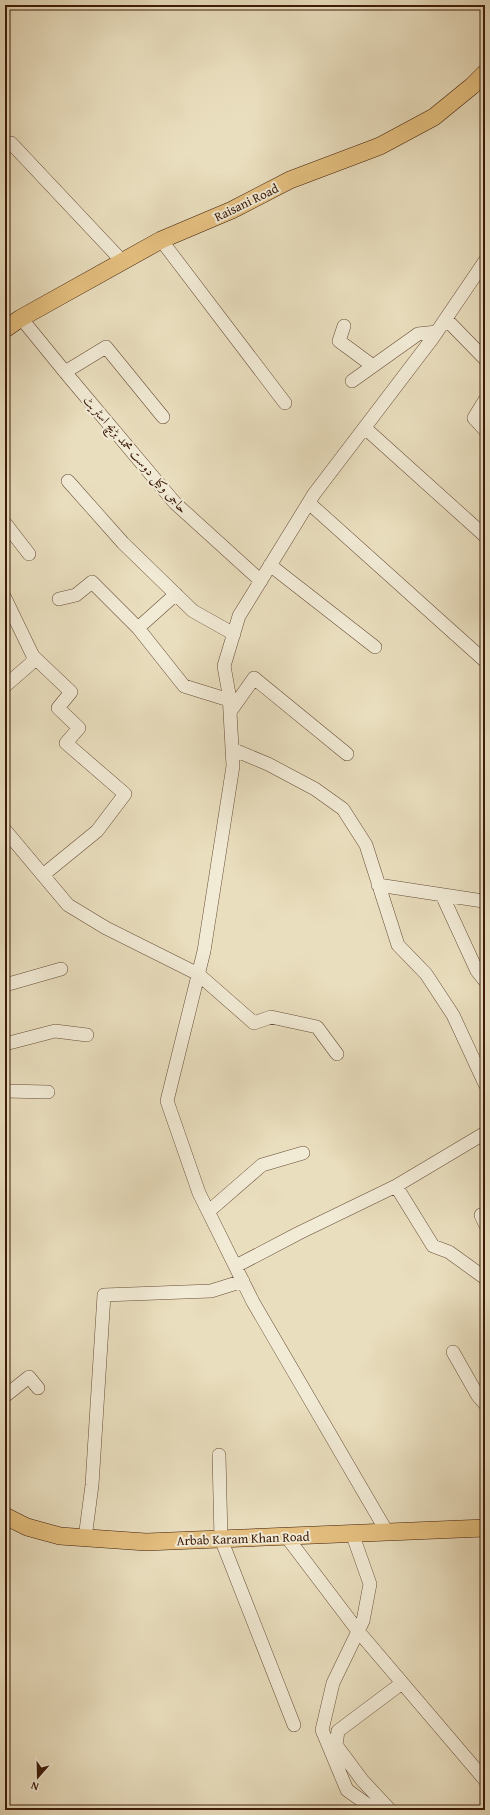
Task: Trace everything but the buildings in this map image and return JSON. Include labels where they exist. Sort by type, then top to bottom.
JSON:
[{"type":"main road","name":"Raisani Road","points":[[5,329],[21,318],[161,240],[232,210],[290,180],[380,146],[434,117],[472,86],[485,73]]},
{"type":"main road","name":"Arbab Karam Khan Road","points":[[5,1516],[27,1527],[60,1536],[146,1542],[485,1528]]},
{"type":"street","points":[[11,143],[123,262]]},
{"type":"street","points":[[161,240],[285,403]]},
{"type":"street","points":[[386,1532],[253,1302],[200,1193],[167,1101],[198,974],[211,906],[233,766],[229,706],[224,666],[239,616],[309,503],[446,320],[485,261]]},
{"type":"street","name":"حاجی وکیل دوست محمد بڑیچ اسٹریٹ","points":[[21,318],[175,503],[261,581]]},
{"type":"street","points":[[446,320],[485,360]]},
{"type":"street","points":[[344,326],[339,341],[373,366]]},
{"type":"street","points":[[352,381],[418,334],[437,332]]},
{"type":"street","points":[[65,372],[106,347],[163,417]]},
{"type":"street","points":[[485,400],[474,418],[485,430]]},
{"type":"street","points":[[365,428],[485,536]]},
{"type":"street","points":[[68,481],[122,543],[193,611],[234,634]]},
{"type":"street","points":[[309,503],[485,661]]},
{"type":"street","points":[[5,523],[29,554]]},
{"type":"street","points":[[270,565],[375,647]]},
{"type":"street","points":[[59,598],[76,595],[92,582],[138,628],[184,686],[229,706]]},
{"type":"street","points":[[138,628],[176,594]]},
{"type":"street","points":[[5,598],[33,656],[71,692],[58,708],[79,728],[66,743],[125,794],[97,831],[44,875]]},
{"type":"street","points":[[5,686],[36,659]]},
{"type":"street","points":[[229,706],[254,678],[347,754]]},
{"type":"street","points":[[232,750],[268,764],[314,789],[343,809],[366,845],[398,945],[426,974],[454,1015],[485,1084]]},
{"type":"street","points":[[5,830],[68,905],[106,928],[198,974],[254,1023],[271,1017],[317,1027],[337,1054]]},
{"type":"street","points":[[378,885],[483,901],[485,898]]},
{"type":"street","points":[[442,895],[477,971],[485,981]]},
{"type":"street","points":[[5,985],[61,969]]},
{"type":"street","points":[[5,1044],[55,1030],[87,1035]]},
{"type":"street","points":[[5,1091],[48,1092]]},
{"type":"street","points":[[236,1266],[299,1233],[396,1186],[485,1133]]},
{"type":"street","points":[[209,1211],[262,1165],[303,1153]]},
{"type":"street","points":[[396,1186],[433,1246],[449,1252],[485,1278]]},
{"type":"street","points":[[85,1538],[92,1485],[104,1294],[211,1291],[243,1280]]},
{"type":"street","points":[[453,1352],[478,1396],[485,1404]]},
{"type":"street","points":[[5,1396],[29,1377],[38,1388]]},
{"type":"street","points":[[219,1455],[221,1539],[294,1725]]},
{"type":"street","points":[[352,1533],[370,1584],[363,1621],[333,1683],[322,1730],[347,1790],[375,1810]]},
{"type":"street","points":[[286,1536],[358,1632],[485,1780]]},
{"type":"street","points":[[390,1810],[362,1780],[336,1745],[338,1731],[402,1683]]}]
